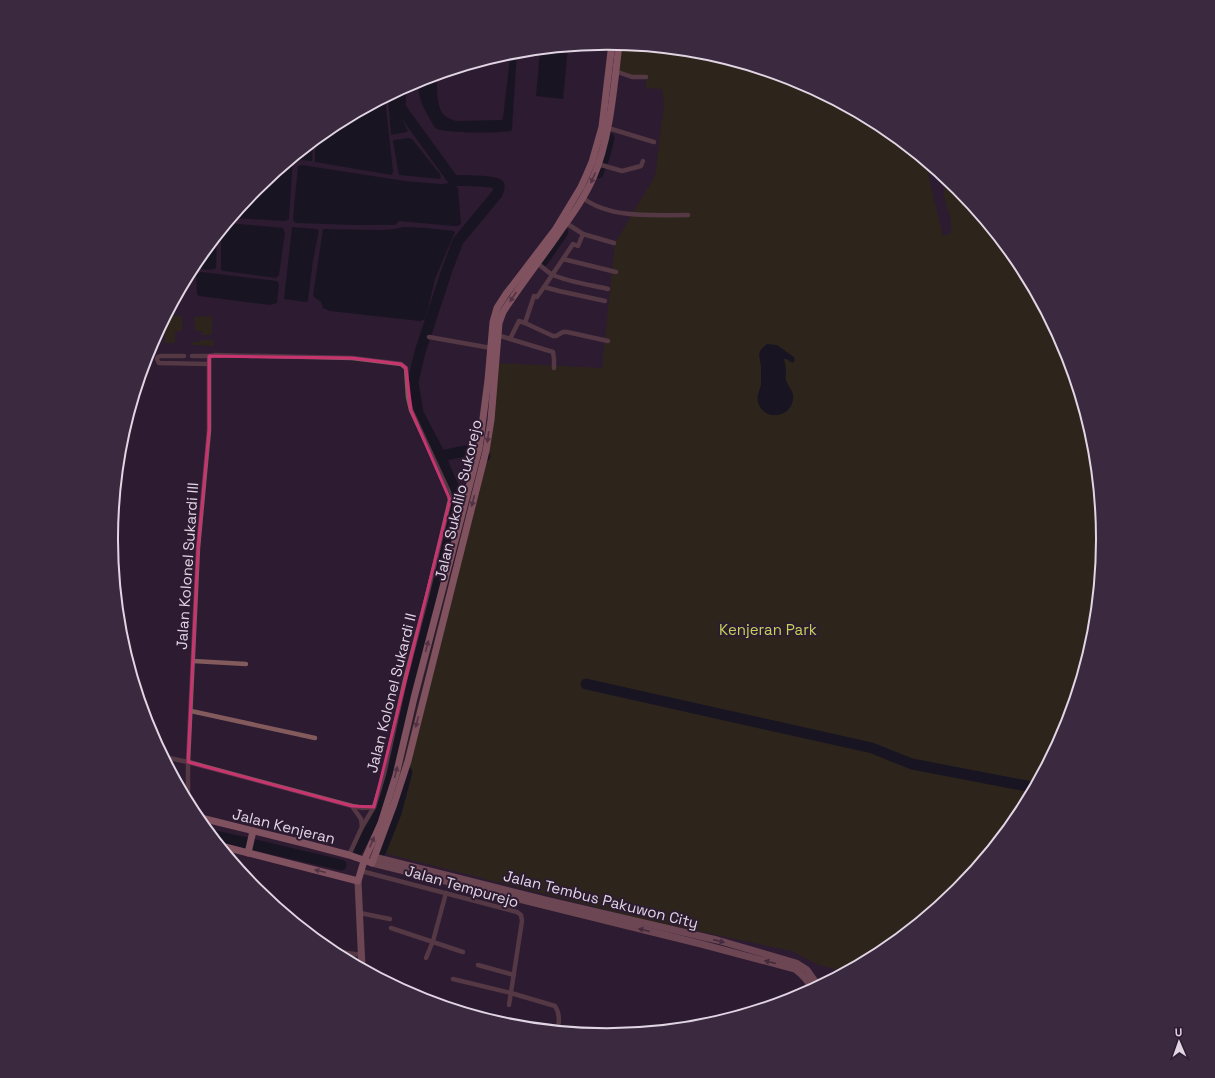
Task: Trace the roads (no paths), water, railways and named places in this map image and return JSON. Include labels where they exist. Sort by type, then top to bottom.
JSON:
[{"type":"main road","name":"Jalan Sukolilo Sukorejo","points":[[613,50],[616,72]]},
{"type":"main road","name":"Jalan Sukolilo Sukorejo","points":[[373,860],[408,761],[483,450],[494,389],[499,336],[496,323],[502,312],[540,265],[584,189],[593,179],[599,165],[608,129],[609,101],[616,72],[618,50]]},
{"type":"main road","name":"Jalan Sukolilo Sukorejo","points":[[483,450],[490,348],[496,323],[497,308],[544,246],[585,199],[584,189]]},
{"type":"main road","name":"Jalan Sukolilo Sukorejo","points":[[358,881],[396,775],[414,698],[476,474]]},
{"type":"main road","points":[[414,698],[423,700]]},
{"type":"main road","name":"Jalan Kenjeran","points":[[207,820],[252,832],[366,858]]},
{"type":"main road","points":[[248,852],[252,832]]},
{"type":"main road","points":[[229,848],[358,881]]},
{"type":"main road","name":"Jalan Tembus Pakuwon City","points":[[366,858],[373,860]]},
{"type":"street","points":[[616,72],[632,77],[646,78]]},
{"type":"street","points":[[608,129],[654,142]]},
{"type":"street","points":[[599,165],[622,171],[642,166],[643,161]]},
{"type":"street","points":[[585,199],[604,209],[627,213],[688,215]]},
{"type":"street","points":[[565,222],[583,234],[614,243]]},
{"type":"street","points":[[525,323],[534,296],[537,297],[573,244],[578,246],[583,234]]},
{"type":"street","points":[[563,259],[616,272]]},
{"type":"street","points":[[540,265],[553,274],[574,282],[608,289]]},
{"type":"street","points":[[544,286],[559,291],[605,301]]},
{"type":"street","points":[[510,339],[519,321],[553,336],[556,336],[562,332],[567,332],[608,342]]},
{"type":"street","points":[[499,336],[553,352],[554,368]]},
{"type":"street","points":[[428,337],[490,348]]},
{"type":"street","points":[[184,356],[160,356],[157,359],[159,363],[209,364]]},
{"type":"street","points":[[192,356],[209,356]]},
{"type":"street","name":"Jalan Kolonel Sukardi III","points":[[188,790],[190,712],[198,548],[209,430],[209,356]]},
{"type":"street","name":"Jalan Kolonel Sukardi II","points":[[209,356],[352,358],[394,363],[404,366],[411,410],[449,492],[450,500],[443,531],[405,680],[384,774],[374,807],[362,827],[349,855]]},
{"type":"street","points":[[193,662],[246,664]]},
{"type":"street","points":[[190,712],[315,738]]},
{"type":"street","points":[[171,758],[352,806],[363,808],[374,807]]},
{"type":"street","points":[[352,806],[361,819],[362,827]]},
{"type":"street","name":"Jalan Tembus Pakuwon City","points":[[373,860],[717,940],[796,963],[807,970],[815,982]]},
{"type":"street","name":"Jalan Tembus Pakuwon City","points":[[373,860],[795,969],[803,975],[810,984]]},
{"type":"street","name":"Jalan Tempurejo","points":[[361,871],[517,912],[521,915],[522,921],[514,975]]},
{"type":"street","points":[[358,881],[362,961]]},
{"type":"street","points":[[426,958],[433,941],[446,893]]},
{"type":"street","points":[[360,913],[390,919]]},
{"type":"street","points":[[391,928],[463,952]]},
{"type":"street","points":[[348,953],[362,955]]},
{"type":"street","points":[[478,966],[514,975],[509,1005]]},
{"type":"street","points":[[453,979],[511,993],[555,1006],[558,1009],[559,1014],[558,1025]]},
{"type":"waterway","points":[[357,851],[379,810],[393,763],[458,498],[437,449],[418,413],[413,382],[420,352],[458,241],[497,194],[499,189],[499,185],[491,182],[453,180],[400,107],[401,96]]},
{"type":"waterway","points":[[598,173],[605,155],[609,138]]},
{"type":"waterway","points":[[543,261],[563,232]]},
{"type":"waterway","points":[[440,456],[465,451],[485,456]]},
{"type":"waterway","points":[[586,684],[872,748],[912,764],[1029,787]]},
{"type":"waterway","points":[[381,851],[396,813],[407,772]]},
{"type":"waterway","points":[[220,837],[341,865]]},
{"type":"park label","name":"Kenjeran Park","points":[[768,629]]}]
